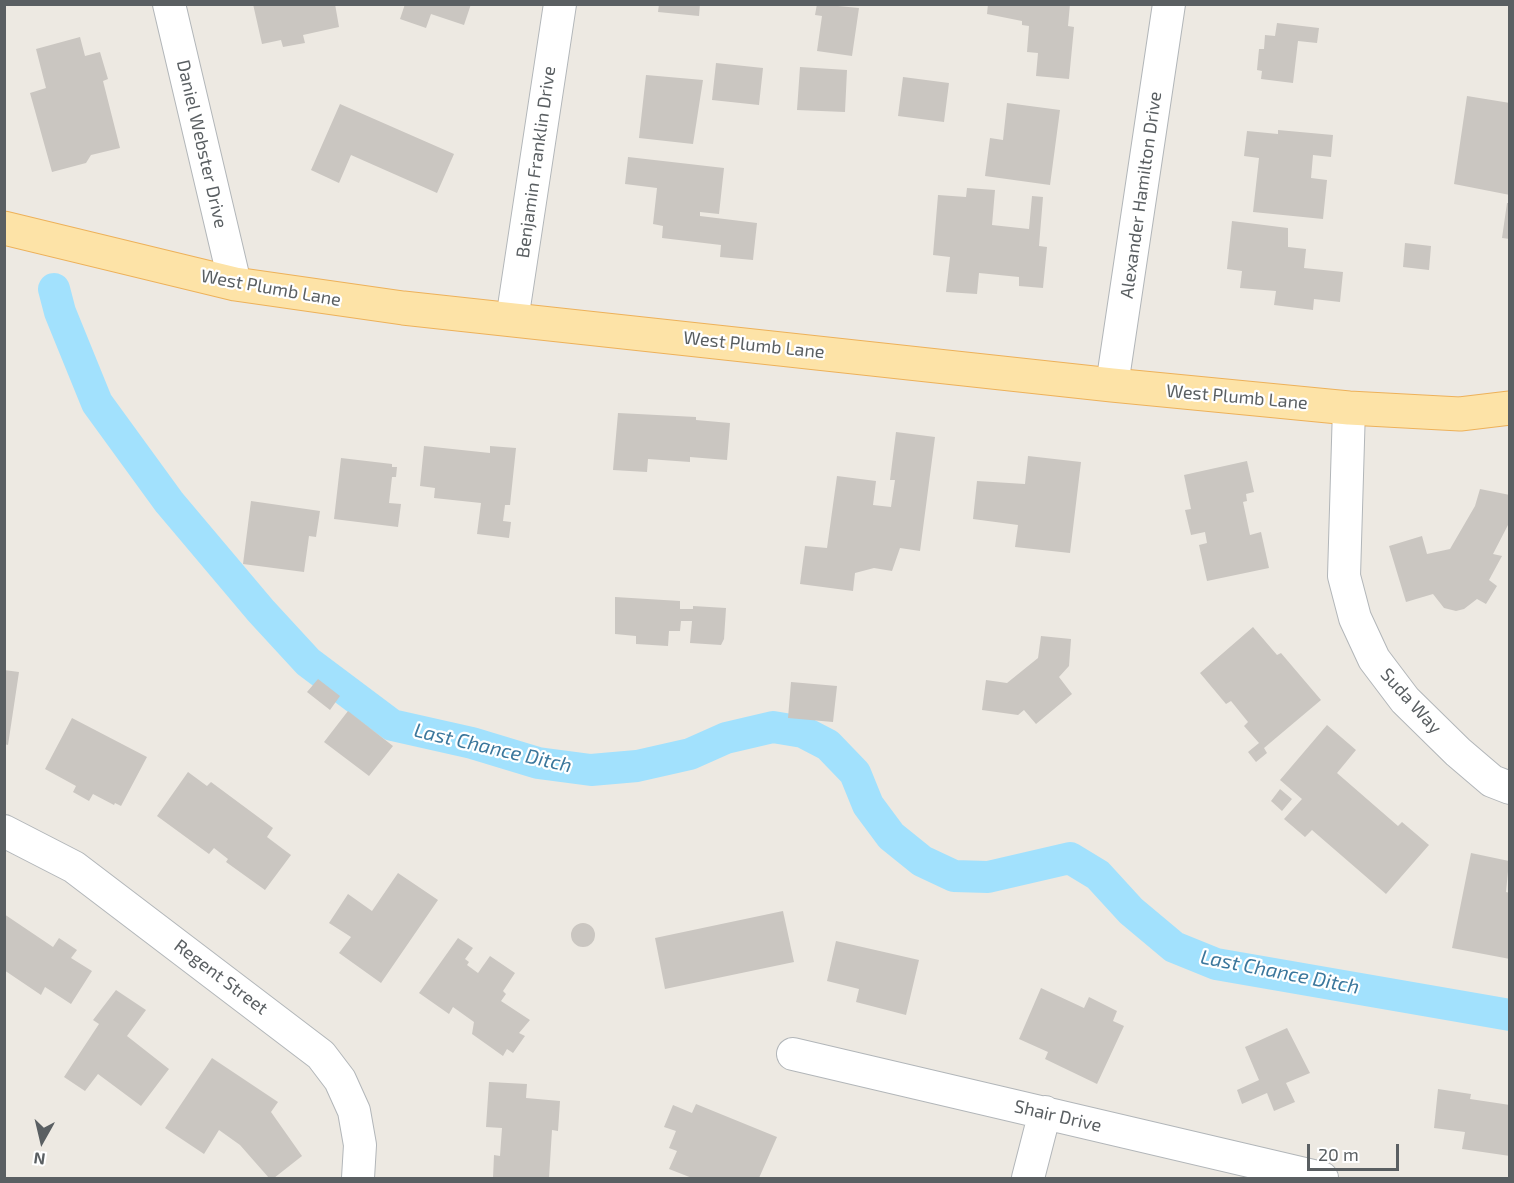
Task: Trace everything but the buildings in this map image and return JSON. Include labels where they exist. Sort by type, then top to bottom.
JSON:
[{"type":"main road","name":"West Plumb Lane","points":[[4,228],[235,284],[327,299],[1112,385],[1349,408],[1460,414],[1509,408]]},
{"type":"street","name":"Daniel Webster Drive","points":[[169,4],[235,284]]},
{"type":"street","name":"Benjamin Franklin Drive","points":[[512,320],[560,4]]},
{"type":"street","name":"Alexander Hamilton Drive","points":[[1112,385],[1169,4]]},
{"type":"street","name":"Suda Way","points":[[1349,408],[1344,576],[1355,618],[1374,659],[1405,700],[1458,752],[1492,781],[1509,788]]},
{"type":"street","name":"Regent Street","points":[[4,831],[74,867],[321,1054],[340,1080],[354,1111],[360,1145],[358,1179]]},
{"type":"street","name":"Shair Drive","points":[[793,1054],[1323,1179]]},
{"type":"street","points":[[1028,1179],[1045,1112]]},
{"type":"waterway","name":"Last Chance Ditch","points":[[54,289],[60,312],[97,403],[169,502],[261,611],[308,662],[392,725],[472,743],[538,763],[591,770],[637,766],[690,754],[726,738],[773,727],[803,732],[828,745],[855,773],[868,805],[891,836],[922,861],[954,876],[988,877],[1070,858],[1098,875],[1131,911],[1174,947],[1216,964],[1510,1015]]}]
